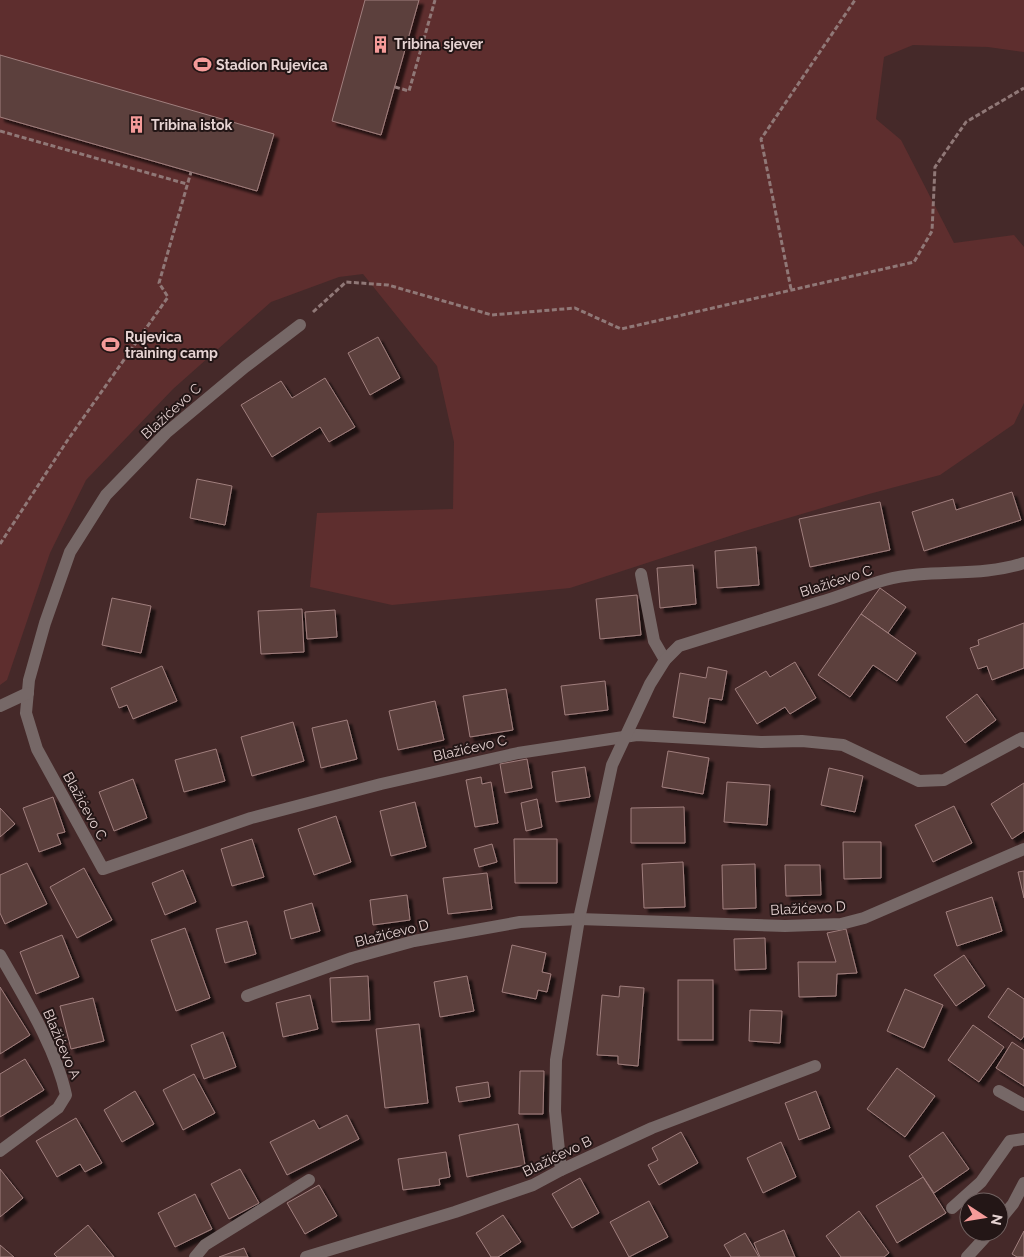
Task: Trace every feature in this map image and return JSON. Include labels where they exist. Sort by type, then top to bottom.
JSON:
[{"type":"street","name":"Blažićevo C","points":[[300,325],[244,367],[166,433],[106,495],[70,552],[45,623],[29,680],[26,713],[37,749],[103,869],[251,818],[381,784],[518,753],[637,735],[761,742],[802,740],[843,745],[919,781],[944,780],[1022,738],[1024,742]]},
{"type":"street","name":"Blažićevo C","points":[[579,919],[612,765],[650,684],[665,660],[679,646],[822,602],[886,580],[916,575],[974,573],[1009,568],[1024,563]]},
{"type":"street","points":[[641,574],[654,641],[665,660]]},
{"type":"street","points":[[0,706],[28,693]]},
{"type":"street","name":"Blažićevo D","points":[[247,996],[352,958],[414,941],[520,922],[579,919],[785,926],[840,924],[864,918],[1024,849]]},
{"type":"street","points":[[561,1170],[555,1111],[556,1060],[579,919]]},
{"type":"street","name":"Blažićevo A","points":[[0,955],[30,1008],[62,1076],[66,1095],[58,1108],[0,1150]]},
{"type":"street","name":"Blažićevo B","points":[[306,1257],[455,1212],[533,1185],[652,1128],[815,1066]]},
{"type":"street","points":[[999,1091],[1024,1105]]},
{"type":"street","points":[[952,1208],[982,1182],[1010,1141],[1024,1139]]},
{"type":"street","points":[[194,1257],[205,1245],[309,1180]]},
{"type":"street","points":[[1009,1209],[1024,1184]]},
{"type":"street","points":[[967,1257],[981,1242]]},
{"type":"path","points":[[395,87],[409,91],[434,0]]},
{"type":"path","points":[[791,289],[761,139],[855,0]]},
{"type":"path","points":[[300,325],[346,282],[388,286],[492,315],[576,308],[621,329],[914,262],[932,231],[935,167],[966,122],[1024,88]]},
{"type":"path","points":[[0,131],[187,184]]},
{"type":"path","points":[[0,544],[67,441],[168,297],[159,283],[191,172]]},
{"type":"shaded area","points":[[0,0],[1024,0],[1024,52],[988,47],[913,45],[884,57],[876,119],[901,140],[954,243],[1014,235],[1024,247],[1024,403],[1014,424],[940,475],[748,530],[570,588],[392,605],[310,587],[317,513],[453,509],[454,442],[437,366],[363,274],[339,277],[271,302],[173,389],[86,480],[50,553],[7,680],[0,685]]},
{"type":"building","name":"Tribina sjever","points":[[365,0],[419,0],[381,135],[332,121]]},
{"type":"building","name":"Tribina istok","points":[[0,55],[274,134],[257,191],[0,117]]},
{"type":"building","points":[[378,337],[400,378],[370,395],[348,353]]},
{"type":"building","points":[[325,378],[355,427],[329,442],[320,427],[272,457],[241,405],[281,381],[292,398]]},
{"type":"building","points":[[197,479],[232,486],[225,525],[190,518]]},
{"type":"building","points":[[1012,492],[1021,520],[924,551],[912,512],[953,499],[956,510]]},
{"type":"building","points":[[880,502],[890,550],[810,567],[799,519]]},
{"type":"building","points":[[756,547],[759,585],[717,588],[715,551]]},
{"type":"building","points":[[693,565],[696,604],[660,608],[657,568]]},
{"type":"building","points":[[880,588],[906,607],[888,633],[861,614]]},
{"type":"building","points":[[637,595],[641,635],[600,639],[596,599]]},
{"type":"building","points":[[112,598],[151,606],[141,653],[102,645]]},
{"type":"building","points":[[302,609],[304,652],[261,654],[258,611]]},
{"type":"building","points":[[335,610],[337,637],[307,639],[305,612]]},
{"type":"building","points":[[861,614],[916,653],[897,681],[873,665],[850,697],[818,675]]},
{"type":"building","points":[[1024,623],[1024,668],[992,680],[987,666],[978,669],[970,648],[979,645],[978,640]]},
{"type":"building","points":[[795,662],[816,698],[790,714],[785,707],[757,724],[735,689],[766,671],[770,677]]},
{"type":"building","points":[[162,666],[177,701],[133,719],[127,705],[119,708],[111,688]]},
{"type":"building","points":[[708,667],[727,671],[722,700],[709,698],[705,723],[673,717],[680,673],[706,678]]},
{"type":"building","points":[[605,681],[608,710],[565,715],[561,686]]},
{"type":"building","points":[[506,689],[513,730],[470,737],[463,696]]},
{"type":"building","points":[[977,694],[996,720],[965,743],[946,717]]},
{"type":"building","points":[[435,701],[444,740],[398,750],[389,711]]},
{"type":"building","points":[[347,720],[357,759],[321,768],[312,728]]},
{"type":"building","points":[[293,722],[304,761],[252,776],[241,737]]},
{"type":"building","points":[[216,749],[225,781],[184,792],[175,760]]},
{"type":"building","points":[[668,751],[709,758],[703,794],[662,787]]},
{"type":"building","points":[[527,759],[532,788],[505,793],[500,764]]},
{"type":"building","points":[[585,767],[590,797],[556,802],[552,772]]},
{"type":"building","points":[[829,768],[863,776],[855,812],[821,805]]},
{"type":"building","points":[[481,777],[482,784],[491,782],[498,823],[475,827],[466,780]]},
{"type":"building","points":[[133,779],[147,818],[114,831],[99,792]]},
{"type":"building","points":[[727,782],[770,785],[767,825],[724,822]]},
{"type":"building","points":[[1024,783],[1024,831],[1012,839],[991,804]]},
{"type":"building","points":[[53,797],[65,832],[57,834],[61,844],[39,852],[23,808]]},
{"type":"building","points":[[537,799],[542,827],[526,831],[521,803]]},
{"type":"building","points":[[415,802],[426,847],[391,856],[380,811]]},
{"type":"building","points":[[954,806],[972,843],[933,862],[915,825]]},
{"type":"building","points":[[684,807],[685,843],[631,843],[631,808]]},
{"type":"building","points":[[0,808],[15,824],[0,837]]},
{"type":"building","points":[[336,816],[351,862],[314,875],[298,829]]},
{"type":"building","points":[[252,839],[264,877],[232,886],[221,849]]},
{"type":"building","points":[[514,839],[557,839],[557,883],[515,883]]},
{"type":"building","points":[[843,842],[881,842],[881,878],[844,879]]},
{"type":"building","points":[[492,844],[497,862],[479,867],[474,849]]},
{"type":"building","points":[[683,862],[685,907],[644,908],[642,864]]},
{"type":"building","points":[[27,863],[47,904],[5,924],[0,913],[0,875]]},
{"type":"building","points":[[755,864],[756,908],[723,909],[722,865]]},
{"type":"building","points":[[785,865],[820,865],[821,895],[786,896]]},
{"type":"building","points":[[84,868],[112,920],[77,938],[50,887]]},
{"type":"building","points":[[183,870],[196,902],[165,915],[152,883]]},
{"type":"building","points":[[1024,871],[1024,898],[1018,872]]},
{"type":"building","points":[[487,873],[492,909],[448,914],[443,878]]},
{"type":"building","points":[[407,895],[410,920],[373,925],[370,900]]},
{"type":"building","points":[[992,897],[1002,931],[957,946],[946,912]]},
{"type":"building","points":[[312,903],[320,931],[291,939],[284,911]]},
{"type":"building","points":[[247,921],[256,954],[225,963],[216,929]]},
{"type":"building","points":[[185,928],[210,998],[176,1011],[151,940]]},
{"type":"building","points":[[846,929],[857,973],[837,974],[836,996],[799,997],[798,962],[836,962],[827,933]]},
{"type":"building","points":[[62,935],[79,977],[36,994],[20,952]]},
{"type":"building","points":[[765,938],[766,969],[735,970],[734,939]]},
{"type":"building","points":[[512,945],[546,953],[542,972],[551,974],[547,992],[538,990],[536,999],[502,992]]},
{"type":"building","points":[[964,955],[985,986],[956,1006],[934,975]]},
{"type":"building","points":[[368,976],[370,1020],[332,1022],[330,978]]},
{"type":"building","points":[[467,976],[474,1011],[440,1017],[434,982]]},
{"type":"building","points":[[678,980],[713,980],[713,1040],[678,1040]]},
{"type":"building","points":[[620,986],[644,988],[638,1066],[618,1064],[618,1056],[597,1055],[602,995],[619,997]]},
{"type":"building","points":[[0,987],[30,1035],[0,1054]]},
{"type":"building","points":[[1008,988],[1024,999],[1024,1036],[1021,1040],[988,1017]]},
{"type":"building","points":[[905,989],[943,1005],[924,1048],[887,1031]]},
{"type":"building","points":[[310,995],[318,1029],[283,1037],[276,1003]]},
{"type":"building","points":[[93,998],[104,1041],[71,1049],[60,1006]]},
{"type":"building","points":[[750,1010],[782,1011],[780,1043],[749,1041]]},
{"type":"building","points":[[419,1024],[428,1103],[385,1108],[376,1029]]},
{"type":"building","points":[[973,1025],[1004,1047],[979,1082],[948,1060]]},
{"type":"building","points":[[223,1032],[236,1067],[204,1079],[191,1045]]},
{"type":"building","points":[[1012,1042],[1024,1050],[1024,1086],[996,1068]]},
{"type":"building","points":[[25,1059],[44,1090],[0,1117],[0,1074]]},
{"type":"building","points":[[897,1068],[935,1096],[905,1137],[867,1109]]},
{"type":"building","points":[[520,1071],[544,1071],[543,1114],[519,1114]]},
{"type":"building","points":[[194,1074],[215,1113],[183,1130],[163,1090]]},
{"type":"building","points":[[488,1082],[490,1097],[459,1102],[456,1087]]},
{"type":"building","points":[[135,1091],[154,1124],[122,1142],[104,1110]]},
{"type":"building","points":[[816,1091],[830,1128],[799,1140],[785,1103]]},
{"type":"building","points":[[347,1115],[359,1139],[287,1175],[270,1142],[314,1120],[319,1129]]},
{"type":"building","points":[[76,1118],[102,1163],[85,1172],[80,1164],[57,1177],[36,1141]]},
{"type":"building","points":[[518,1124],[525,1165],[467,1177],[459,1135]]},
{"type":"building","points":[[681,1132],[698,1163],[659,1185],[648,1165],[658,1160],[652,1148]]},
{"type":"building","points":[[943,1132],[969,1169],[934,1193],[909,1156]]},
{"type":"building","points":[[781,1142],[796,1177],[763,1193],[747,1158]]},
{"type":"building","points":[[446,1152],[450,1177],[439,1179],[440,1185],[403,1190],[398,1159]]},
{"type":"building","points":[[0,1169],[23,1198],[0,1217]]},
{"type":"building","points":[[240,1169],[259,1203],[229,1219],[211,1184]]},
{"type":"building","points":[[923,1177],[946,1213],[897,1243],[876,1206]]},
{"type":"building","points":[[580,1178],[599,1213],[572,1228],[552,1194]]},
{"type":"building","points":[[319,1185],[337,1216],[305,1234],[287,1203]]},
{"type":"building","points":[[195,1194],[212,1229],[175,1247],[158,1213]]},
{"type":"building","points":[[649,1201],[668,1237],[629,1257],[610,1222]]},
{"type":"building","points":[[859,1211],[889,1253],[884,1257],[841,1257],[826,1236]]},
{"type":"building","points":[[503,1215],[521,1242],[498,1257],[491,1257],[476,1233]]},
{"type":"building","points":[[88,1225],[114,1257],[57,1257],[54,1254]]},
{"type":"building","points":[[784,1230],[795,1257],[760,1257],[754,1243]]},
{"type":"building","points":[[1024,1231],[1024,1257],[1017,1257],[1012,1254]]},
{"type":"building","points":[[745,1233],[759,1257],[731,1257],[724,1245]]},
{"type":"building","points":[[0,1245],[14,1257],[0,1257]]},
{"type":"building","points":[[244,1248],[248,1257],[219,1257]]},
{"type":"place","name":"Tribina sjever","points":[[380,44]]},
{"type":"place","name":"Stadion Rujevica","points":[[202,65]]},
{"type":"place","name":"Tribina istok","points":[[137,125]]},
{"type":"place","name":"Rujevica training camp","points":[[111,345]]}]
